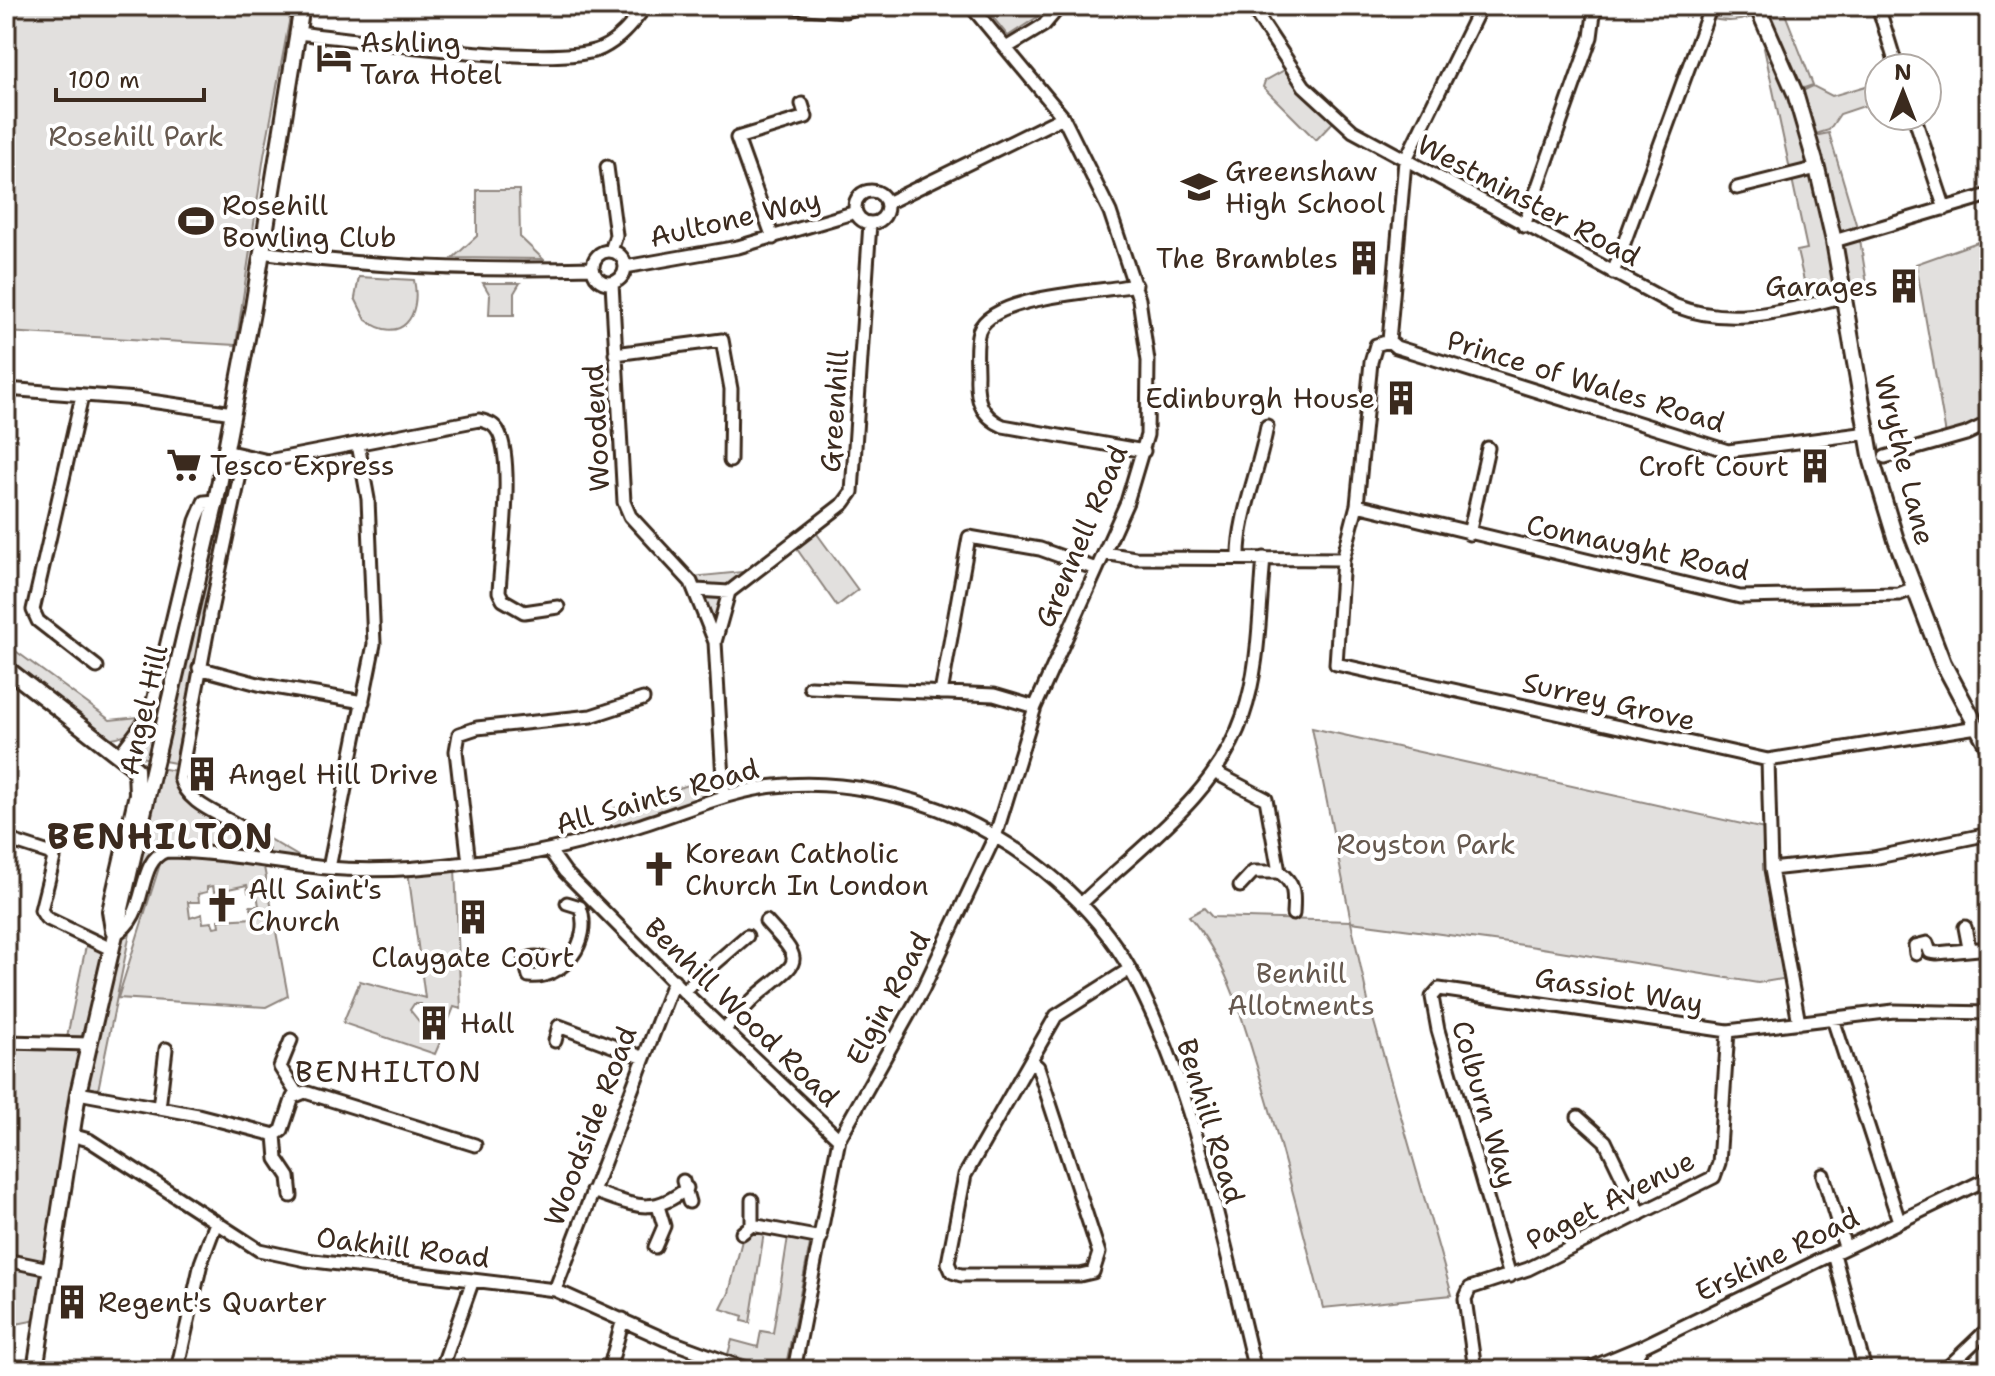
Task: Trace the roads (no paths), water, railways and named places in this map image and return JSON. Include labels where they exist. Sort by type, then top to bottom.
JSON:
[{"type":"main road","name":"Angel Hill","points":[[113,942],[216,501],[302,6]]},
{"type":"main road","name":"Wrythe Lane","points":[[1757,6],[1795,93],[1817,168],[1834,241],[1872,461],[1912,589],[1943,663],[1989,749]]},
{"type":"main road","points":[[6,668],[120,754]]},
{"type":"main road","name":"Angel Hill","points":[[113,942],[110,911],[138,784],[136,769],[120,754]]},
{"type":"main road","points":[[35,1370],[78,1093],[113,942]]},
{"type":"street","points":[[297,33],[566,56],[600,49],[616,40],[646,6]]},
{"type":"street","points":[[780,6],[845,11],[864,6]]},
{"type":"street","name":"Grennell Road","points":[[971,6],[1063,117],[1110,212],[1136,285],[1148,361],[1149,417],[1144,451],[1104,553],[1035,707],[996,834]]},
{"type":"street","points":[[1006,48],[1044,25],[1060,6]]},
{"type":"street","name":"Westminster Road","points":[[1251,6],[1281,55],[1318,101],[1353,131],[1676,306],[1713,317],[1753,316],[1843,297]]},
{"type":"street","points":[[1524,226],[1591,37],[1595,6]]},
{"type":"street","points":[[1613,273],[1711,6]]},
{"type":"street","points":[[1878,6],[1892,52]]},
{"type":"street","points":[[1104,553],[1117,558],[1343,559],[1357,505],[1371,362],[1376,345],[1389,341],[1405,161],[1480,7]]},
{"type":"street","points":[[773,238],[737,138],[806,117],[802,104]]},
{"type":"street","name":"Aultone Way","points":[[887,203],[1063,117]]},
{"type":"street","points":[[1919,132],[1945,209]]},
{"type":"street","points":[[607,167],[616,235],[611,251]]},
{"type":"street","points":[[1737,188],[1817,168]]},
{"type":"street","name":"Aultone Way","points":[[867,191],[881,194],[887,203],[884,217],[870,223],[862,220],[856,212],[858,197],[867,191]]},
{"type":"street","points":[[1834,241],[1989,195]]},
{"type":"street","name":"Aultone Way","points":[[625,267],[773,238],[856,212]]},
{"type":"street","name":"Greenhill","points":[[729,592],[844,503],[852,492],[870,223]]},
{"type":"street","name":"Aultone Way","points":[[593,268],[600,254],[611,251],[620,255],[625,267],[621,278],[612,283]]},
{"type":"street","points":[[261,252],[331,262],[416,268],[593,268],[597,278],[612,283]]},
{"type":"street","name":"Woodend","points":[[612,283],[626,509],[696,590],[715,642],[724,796]]},
{"type":"street","points":[[1136,285],[1019,304],[996,312],[979,331],[977,390],[986,415],[1003,426],[1144,451]]},
{"type":"street","points":[[615,354],[722,340],[731,389],[730,461]]},
{"type":"street","name":"Prince of Wales Road","points":[[1389,341],[1396,347],[1728,451],[1868,433]]},
{"type":"street","points":[[6,389],[137,399],[233,413]]},
{"type":"street","points":[[82,396],[33,610],[38,621],[94,659]]},
{"type":"street","points":[[225,451],[268,461],[479,420],[495,427],[503,447],[505,472],[499,592],[503,600],[524,612],[558,607]]},
{"type":"street","points":[[1885,457],[1966,434],[1989,423]]},
{"type":"street","points":[[1239,558],[1239,535],[1259,470],[1267,426]]},
{"type":"street","points":[[329,868],[374,644],[368,499],[358,444]]},
{"type":"street","points":[[1469,534],[1488,448]]},
{"type":"street","points":[[244,456],[199,668],[180,778],[190,797],[255,838],[262,859]]},
{"type":"street","name":"Angel Hill","points":[[120,754],[150,714],[196,521],[204,502],[216,501]]},
{"type":"street","name":"Connaught Road","points":[[1357,505],[1740,597],[1899,594],[1912,589]]},
{"type":"street","points":[[941,693],[969,537],[1040,549],[1096,569]]},
{"type":"street","points":[[1081,904],[1184,808],[1214,772],[1243,716],[1251,688],[1264,558]]},
{"type":"street","name":"Surrey Grove","points":[[1343,559],[1333,660],[1336,664],[1768,760],[1977,727]]},
{"type":"street","points":[[696,590],[729,592]]},
{"type":"street","name":"Woodend","points":[[715,642],[729,592]]},
{"type":"street","points":[[199,668],[245,681],[363,702]]},
{"type":"street","points":[[810,687],[994,695],[1035,707]]},
{"type":"street","points":[[469,863],[456,751],[459,734],[477,728],[591,716],[643,699]]},
{"type":"street","points":[[1768,760],[1771,869],[1799,1023]]},
{"type":"street","points":[[1214,772],[1266,799],[1279,872]]},
{"type":"street","name":"All Saints Road","points":[[113,942],[132,923],[150,866],[159,854],[185,851],[329,868],[376,870],[469,863],[550,851],[639,826],[724,796],[786,785],[880,793],[932,806],[996,834],[1043,869],[1081,904]]},
{"type":"street","name":"Elgin Road","points":[[839,1139],[923,989],[996,834]]},
{"type":"street","points":[[1771,869],[1873,858],[1989,834]]},
{"type":"street","points":[[6,839],[49,853],[54,858],[41,910],[46,918],[113,942]]},
{"type":"street","name":"Benhill Wood Road","points":[[550,851],[683,991],[839,1139],[794,1370]]},
{"type":"street","points":[[1240,886],[1253,872],[1279,872],[1289,879],[1295,890],[1293,914]]},
{"type":"street","points":[[580,907],[590,896]]},
{"type":"street","points":[[567,903],[580,907]]},
{"type":"street","name":"Benhill Road","points":[[1081,904],[1130,969],[1156,1023],[1199,1150],[1255,1370]]},
{"type":"street","points":[[559,969],[579,947],[584,917],[580,907]]},
{"type":"street","points":[[724,1030],[760,993],[789,973],[793,966],[790,948],[766,921]]},
{"type":"street","points":[[1965,927],[1969,948]]},
{"type":"street","points":[[683,991],[747,936]]},
{"type":"street","points":[[1916,954],[1915,946],[1927,943],[1930,952],[1937,953],[1989,948]]},
{"type":"street","points":[[715,945],[725,956]]},
{"type":"street","points":[[1031,1061],[1038,1067],[1087,1216],[1099,1253],[1097,1264],[1093,1272],[1080,1275],[961,1275],[952,1272],[948,1263],[965,1175],[1056,1016],[1130,969]]},
{"type":"street","name":"Woodside Road","points":[[555,1290],[674,980]]},
{"type":"street","name":"Gassiot Way","points":[[1434,992],[1446,987],[1728,1031],[1894,1011],[1989,1013]]},
{"type":"street","name":"Colburn Way","points":[[1434,992],[1432,1006],[1438,1030],[1510,1276]]},
{"type":"street","points":[[1833,1019],[1899,1221]]},
{"type":"street","points":[[555,1041],[559,1026],[642,1057]]},
{"type":"street","name":"Paget Avenue","points":[[1475,1370],[1465,1292],[1510,1276],[1710,1181],[1717,1171],[1728,1031]]},
{"type":"street","points":[[291,1040],[280,1067],[297,1094]]},
{"type":"street","points":[[6,1042],[89,1044]]},
{"type":"street","points":[[159,1108],[166,1049]]},
{"type":"street","points":[[78,1093],[275,1135],[282,1130],[290,1102],[297,1094],[305,1092],[475,1145]]},
{"type":"street","points":[[1578,1117],[1605,1141],[1640,1214]]},
{"type":"street","name":"Oakhill Road","points":[[71,1135],[89,1140],[246,1244],[274,1255],[555,1290],[664,1339],[748,1370]]},
{"type":"street","points":[[275,1135],[280,1168],[289,1177],[291,1196]]},
{"type":"street","points":[[1823,1175],[1845,1247]]},
{"type":"street","name":"Erskine Road","points":[[1585,1370],[1643,1346],[1989,1178]]},
{"type":"street","points":[[592,1191],[641,1207],[658,1206],[685,1185],[689,1202]]},
{"type":"street","points":[[752,1200],[752,1225]]},
{"type":"street","points":[[655,1247],[664,1226],[658,1206]]},
{"type":"street","points":[[177,1370],[201,1263],[216,1223]]},
{"type":"street","points":[[742,1233],[752,1225],[821,1238]]},
{"type":"street","points":[[1834,1254],[1865,1370]]},
{"type":"street","points":[[6,1260],[49,1269]]},
{"type":"street","points":[[441,1370],[473,1280]]},
{"type":"street","points":[[609,1370],[623,1319]]},
{"type":"street","points":[[1945,1370],[1989,1328]]},
{"type":"street","points":[[1628,1370],[1643,1346]]},
{"type":"place","name":"Ashling Tara Hotel","points":[[334,58]]},
{"type":"place","name":"Greenshaw High School","points":[[1199,187]]},
{"type":"place","name":"Rosehill Bowling Club","points":[[196,221]]},
{"type":"place","name":"The Brambles","points":[[1364,258]]},
{"type":"place","name":"Garages","points":[[1904,286]]},
{"type":"place","name":"Edinburgh House","points":[[1401,398]]},
{"type":"place","name":"Tesco Express","points":[[184,465]]},
{"type":"place","name":"Croft Court","points":[[1815,466]]},
{"type":"place","name":"Angel Hill Drive","points":[[202,774]]},
{"type":"place","name":"Korean Catholic Church In London","points":[[659,869]]},
{"type":"place","name":"All Saint's Church","points":[[222,905]]},
{"type":"place","name":"Claygate Court","points":[[473,917]]},
{"type":"place","name":"Hall","points":[[434,1023]]},
{"type":"place","name":"Regent's Quarter","points":[[72,1302]]},
{"type":"district","name":"BENHILTON","points":[[161,836]]},
{"type":"district","name":"BENHILTON","points":[[389,1072]]},
{"type":"park label","name":"Rosehill Park","points":[[136,136]]},
{"type":"park label","name":"Royston Park","points":[[1426,844]]},
{"type":"park label","name":"Benhill Allotments","points":[[1301,989]]}]
